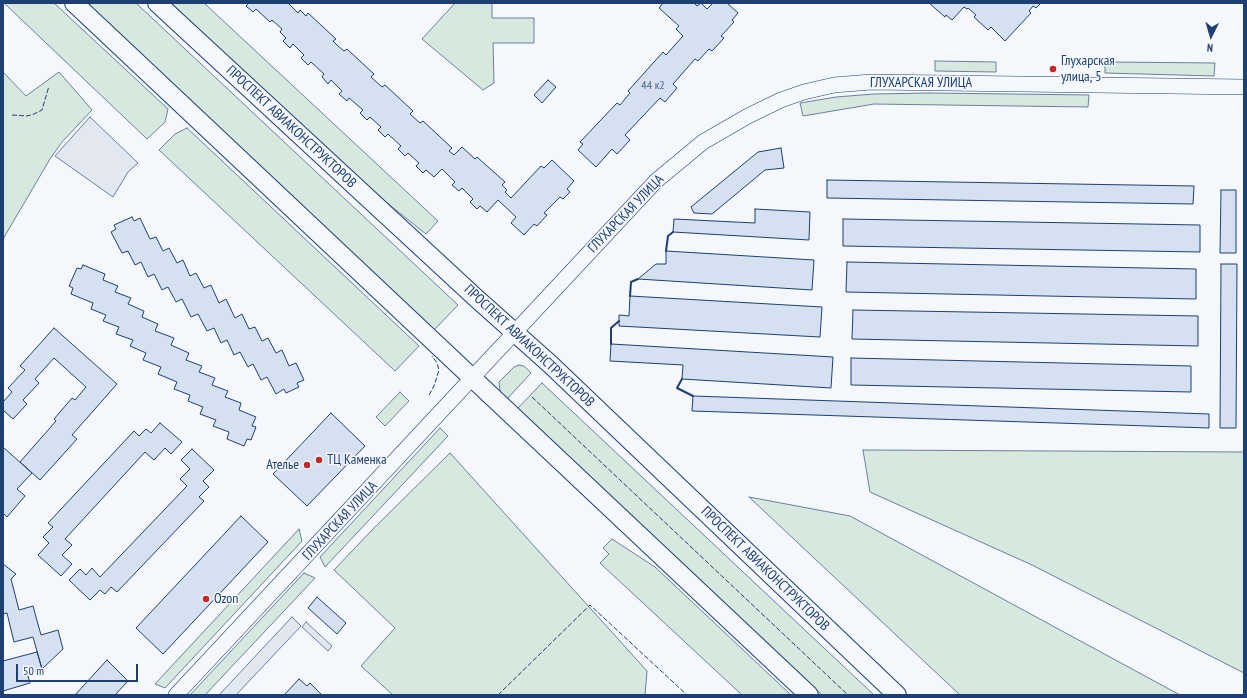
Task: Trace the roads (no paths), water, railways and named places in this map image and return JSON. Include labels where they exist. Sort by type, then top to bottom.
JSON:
[{"type":"street","points":[[74,3],[809,695]]},
{"type":"street","name":"ПРОСПЕКТ АВИАКОНСТРУКТОРОВ","points":[[157,3],[550,364],[897,695]]},
{"type":"street","name":"ГЛУХАРСКАЯ УЛИЦА","points":[[176,695],[656,181],[678,161],[703,142],[748,116],[782,100],[804,92],[834,85],[871,82],[1244,87]]},
{"type":"place","name":"Глухарская улица, 5","points":[[1053,69]]},
{"type":"place","name":"ТЦ Каменка","points":[[319,460]]},
{"type":"place","name":"Ателье","points":[[307,465]]},
{"type":"place","name":"Ozon","points":[[206,599]]}]
